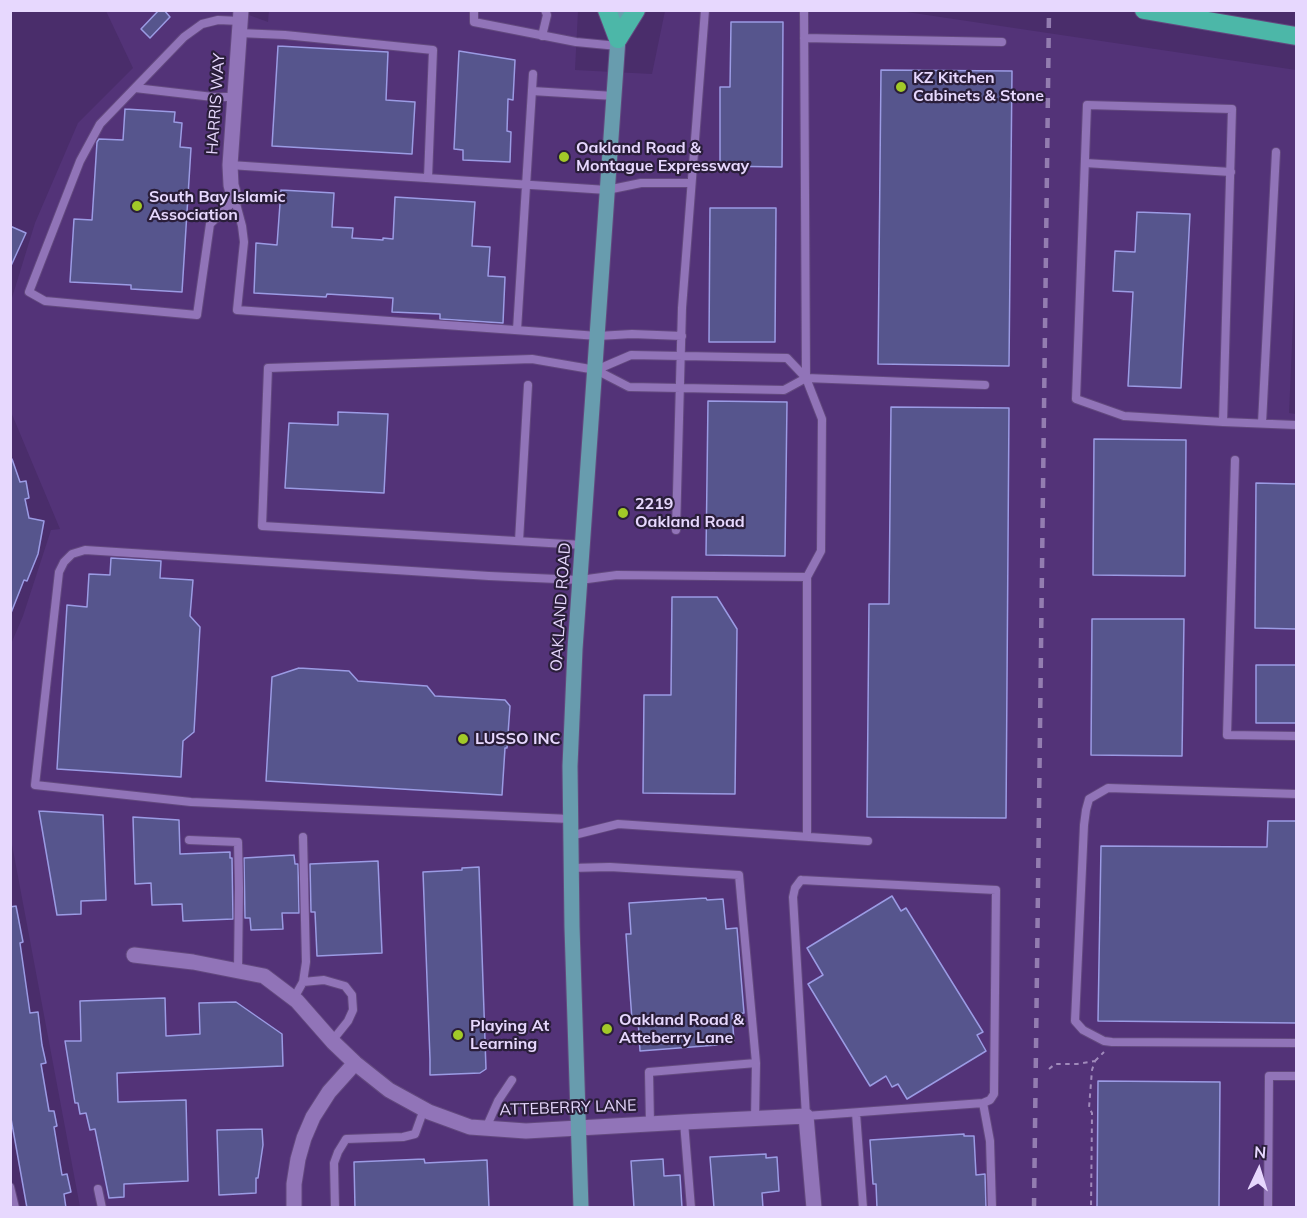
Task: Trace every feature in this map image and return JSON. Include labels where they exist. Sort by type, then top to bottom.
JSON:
[{"type":"highway","points":[[608,10],[618,43]]},
{"type":"highway","points":[[618,43],[636,10]]},
{"type":"highway","points":[[1144,10],[1296,36]]},
{"type":"main road","name":"OAKLAND ROAD","points":[[581,1208],[570,868],[570,766],[575,649],[620,10]]},
{"type":"street","name":"HARRIS WAY","points":[[235,200],[231,185],[230,165],[240,21]]},
{"type":"street","name":"ATTEBERRY LANE","points":[[134,955],[264,976],[294,998],[332,1041],[389,1090],[424,1109],[470,1127],[526,1131],[806,1116]]},
{"type":"street","points":[[294,1208],[294,1184],[304,1137],[313,1117],[329,1092],[355,1063]]},
{"type":"street","points":[[806,1116],[814,1208]]},
{"type":"lane","points":[[474,10],[474,22],[576,42],[618,43]]},
{"type":"lane","points":[[543,36],[547,15],[544,10]]},
{"type":"lane","points":[[676,530],[682,308],[705,10]]},
{"type":"lane","points":[[804,10],[806,378],[822,419],[821,551],[807,577],[807,837]]},
{"type":"lane","points":[[428,178],[433,50],[285,35],[240,21],[218,20],[202,24],[184,37],[100,124],[80,161],[29,292],[45,301],[196,315],[210,224],[235,200],[244,242],[237,310],[598,336],[632,334],[682,336]]},
{"type":"lane","points":[[804,38],[1002,42]]},
{"type":"lane","points":[[517,330],[533,74]]},
{"type":"lane","points":[[135,88],[213,97],[234,97]]},
{"type":"lane","points":[[532,91],[614,96]]},
{"type":"lane","points":[[1223,422],[1233,109],[1087,105],[1076,399],[1124,416],[1223,422],[1296,425]]},
{"type":"lane","points":[[1262,423],[1276,152]]},
{"type":"lane","points":[[1085,163],[1231,172]]},
{"type":"lane","points":[[230,165],[607,190],[641,183],[692,183]]},
{"type":"lane","points":[[596,370],[630,355],[787,358],[806,378]]},
{"type":"lane","points":[[583,545],[262,526],[268,368],[532,359],[596,370],[629,387],[784,390],[806,378],[984,385]]},
{"type":"lane","points":[[519,541],[528,385]]},
{"type":"lane","points":[[1234,460],[1227,735],[1296,736]]},
{"type":"lane","points":[[570,819],[191,802],[35,785],[59,572],[64,562],[72,554],[85,550],[580,580],[617,575],[807,577]]},
{"type":"lane","points":[[1296,794],[1108,788],[1089,799],[1083,825],[1075,1021],[1083,1030],[1104,1041],[1112,1042],[1296,1042]]},
{"type":"lane","points":[[570,836],[618,824],[868,842]]},
{"type":"lane","points":[[294,998],[303,982],[306,962],[303,837]]},
{"type":"lane","points":[[189,840],[238,842],[238,971]]},
{"type":"lane","points":[[570,868],[610,867],[740,875],[756,1063],[755,1119]]},
{"type":"lane","points":[[801,880],[996,890],[993,1094],[990,1100],[983,1103],[806,1116],[793,897],[795,888],[801,880]]},
{"type":"lane","points":[[303,982],[324,980],[345,986],[352,995],[353,1010],[348,1021],[332,1041]]},
{"type":"lane","points":[[650,1124],[649,1072],[756,1063]]},
{"type":"lane","points":[[1268,1208],[1269,1076],[1296,1077]]},
{"type":"lane","points":[[486,1128],[498,1101],[512,1080]]},
{"type":"lane","points":[[983,1103],[990,1141],[992,1208]]},
{"type":"lane","points":[[335,1208],[334,1163],[346,1139],[403,1137],[415,1134],[424,1109]]},
{"type":"lane","points":[[856,1113],[863,1208]]},
{"type":"lane","points":[[684,1122],[691,1208]]},
{"type":"lane","points":[[10,1187],[15,1208]]},
{"type":"lane","points":[[98,1189],[102,1208]]},
{"type":"path","points":[[1048,1069],[1055,1064],[1095,1061],[1092,1070],[1089,1108],[1092,1113],[1091,1208]]},
{"type":"shaded area","points":[[269,10],[578,11],[575,70],[652,74],[665,11],[900,11],[1296,70],[1296,254],[1289,413],[1296,414],[1296,1207],[80,1207],[10,834],[11,644],[23,616],[51,530],[60,529],[11,412],[11,301],[35,223],[78,123],[133,68],[106,11],[238,11],[268,22]]},
{"type":"building","points":[[159,10],[164,10],[170,17],[150,38],[141,29]]},
{"type":"building","points":[[731,22],[783,22],[782,167],[720,166],[720,87],[730,87]]},
{"type":"building","points":[[278,46],[388,52],[386,100],[415,102],[412,154],[272,146]]},
{"type":"building","points":[[459,51],[515,60],[513,100],[508,99],[507,131],[511,132],[510,162],[463,160],[463,150],[454,149]]},
{"type":"building","points":[[881,70],[1012,71],[1009,366],[878,364]]},
{"type":"building","points":[[125,109],[175,112],[174,122],[182,123],[180,147],[191,148],[182,292],[131,289],[131,285],[70,282],[74,219],[92,220],[97,142],[99,139],[123,140]]},
{"type":"building","points":[[281,190],[334,193],[332,227],[353,228],[352,238],[383,240],[383,238],[393,239],[395,197],[475,202],[472,246],[490,247],[488,276],[505,277],[503,323],[440,319],[440,314],[392,312],[393,298],[254,293],[256,243],[277,245]]},
{"type":"building","points":[[710,208],[776,208],[775,342],[709,342]]},
{"type":"building","points":[[1137,212],[1190,214],[1181,388],[1128,386],[1133,292],[1113,291],[1115,251],[1135,252]]},
{"type":"building","points":[[10,226],[26,233],[10,268]]},
{"type":"building","points":[[708,401],[787,402],[785,556],[706,555]]},
{"type":"building","points":[[891,407],[1009,408],[1006,818],[867,817],[869,604],[889,604]]},
{"type":"building","points":[[338,412],[388,414],[384,493],[285,488],[289,423],[338,425]]},
{"type":"building","points":[[1094,439],[1186,440],[1185,576],[1093,575]]},
{"type":"building","points":[[10,459],[12,459],[20,482],[26,481],[29,498],[25,499],[29,518],[44,521],[38,554],[27,581],[24,580],[11,613]]},
{"type":"building","points":[[1256,483],[1296,484],[1296,629],[1255,628]]},
{"type":"building","points":[[111,558],[161,561],[160,578],[193,580],[190,616],[200,627],[194,732],[183,741],[181,777],[57,769],[67,605],[87,607],[89,574],[110,575]]},
{"type":"building","points":[[672,597],[717,597],[737,629],[735,794],[643,793],[644,695],[671,695]]},
{"type":"building","points":[[1092,619],[1184,619],[1182,756],[1091,755]]},
{"type":"building","points":[[1256,665],[1296,665],[1296,723],[1256,723]]},
{"type":"building","points":[[299,668],[349,671],[358,681],[427,686],[435,696],[505,700],[510,706],[502,795],[266,781],[272,677]]},
{"type":"building","points":[[39,811],[103,815],[106,900],[81,901],[81,914],[57,915]]},
{"type":"building","points":[[133,817],[179,820],[180,854],[230,852],[233,919],[183,921],[182,904],[152,905],[151,883],[135,884]]},
{"type":"building","points":[[1268,821],[1296,821],[1296,1023],[1098,1021],[1101,846],[1267,847]]},
{"type":"building","points":[[294,855],[295,864],[298,864],[299,913],[282,913],[283,929],[251,930],[250,918],[245,918],[244,858]]},
{"type":"building","points":[[378,861],[382,953],[317,956],[315,912],[311,912],[310,864]]},
{"type":"building","points":[[479,867],[486,1069],[480,1073],[430,1075],[423,872]]},
{"type":"building","points":[[892,896],[901,911],[906,908],[983,1032],[977,1035],[986,1051],[907,1099],[898,1084],[892,1087],[886,1076],[870,1086],[808,984],[823,975],[807,948]]},
{"type":"building","points":[[706,898],[707,900],[723,899],[726,929],[737,928],[744,1013],[732,1014],[734,1041],[717,1042],[717,1045],[640,1051],[638,1019],[632,1020],[626,934],[631,934],[629,903]]},
{"type":"building","points":[[16,906],[23,942],[20,943],[30,1013],[38,1012],[46,1063],[41,1064],[49,1111],[54,1111],[57,1126],[54,1127],[62,1175],[67,1174],[71,1192],[64,1194],[66,1208],[27,1208],[10,1113],[10,907]]},
{"type":"building","points":[[165,998],[166,1036],[200,1034],[199,1003],[236,1002],[282,1034],[283,1066],[117,1073],[118,1102],[186,1100],[188,1181],[124,1184],[124,1197],[109,1198],[95,1129],[90,1130],[86,1113],[80,1114],[78,1103],[75,1103],[65,1041],[81,1041],[80,1001]]},
{"type":"building","points":[[1098,1081],[1220,1082],[1219,1208],[1097,1208]]},
{"type":"building","points":[[262,1129],[263,1145],[258,1178],[256,1178],[256,1193],[219,1195],[217,1130]]},
{"type":"building","points":[[964,1134],[964,1136],[974,1136],[976,1175],[985,1174],[986,1208],[877,1208],[870,1140]]},
{"type":"building","points":[[766,1154],[766,1158],[777,1157],[779,1191],[762,1193],[763,1208],[714,1208],[710,1157]]},
{"type":"building","points":[[424,1159],[425,1163],[487,1160],[489,1208],[355,1208],[354,1162]]},
{"type":"building","points":[[663,1159],[664,1176],[680,1175],[682,1208],[634,1208],[631,1161]]},
{"type":"railway","points":[[1034,1208],[1049,10]]},
{"type":"place","name":"KZ Kitchen Cabinets & Stone","points":[[901,87]]},
{"type":"place","name":"Oakland Road & Montague Expressway","points":[[564,157]]},
{"type":"place","name":"South Bay Islamic Association","points":[[137,206]]},
{"type":"place","name":"2219 Oakland Road","points":[[623,513]]},
{"type":"place","name":"LUSSO INC","points":[[463,739]]},
{"type":"place","name":"Oakland Road & Atteberry Lane","points":[[607,1029]]},
{"type":"place","name":"Playing At Learning","points":[[458,1035]]}]
